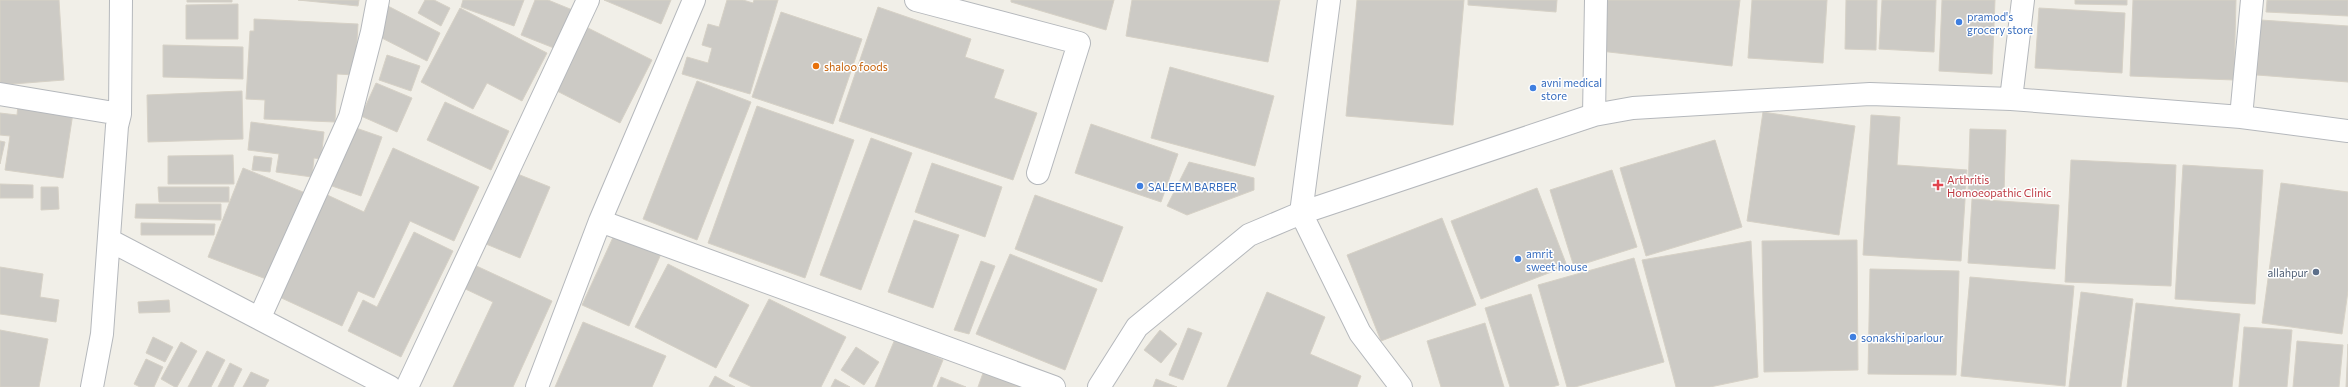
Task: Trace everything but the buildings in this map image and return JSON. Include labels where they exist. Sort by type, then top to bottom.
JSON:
[{"type":"street","points":[[92,387],[102,334],[117,126],[120,114],[121,0]]},
{"type":"street","points":[[260,317],[350,117],[372,32],[378,0]]},
{"type":"street","points":[[407,387],[588,0]]},
{"type":"street","points":[[537,387],[600,221],[694,0]]},
{"type":"street","points":[[916,0],[1079,43],[1038,173]]},
{"type":"street","points":[[1329,0],[1301,213],[1360,333],[1401,387]]},
{"type":"street","points":[[1594,115],[1596,0]]},
{"type":"street","points":[[2011,99],[2023,0]]},
{"type":"street","points":[[2241,117],[2252,0]]},
{"type":"street","points":[[0,94],[120,114]]},
{"type":"street","points":[[1099,387],[1137,326],[1249,235],[1301,213],[1594,115],[1633,108],[1870,94],[2011,99],[2241,117],[2348,131]]},
{"type":"street","points":[[600,221],[1054,387]]},
{"type":"street","points":[[109,240],[260,317],[390,387]]},
{"type":"place","name":"pramod's grocery store","points":[[1959,22]]},
{"type":"place","name":"shaloo foods","points":[[816,66]]},
{"type":"place","name":"avni medical store","points":[[1533,88]]},
{"type":"place","name":"Arthritis Homoeopathic Clinic","points":[[1938,185]]},
{"type":"place","name":"SALEEM BARBER","points":[[1140,186]]},
{"type":"place","name":"amrit sweet house","points":[[1518,259]]},
{"type":"place","name":"allahpur","points":[[2316,272]]},
{"type":"place","name":"sonakshi parlour","points":[[1853,337]]}]
